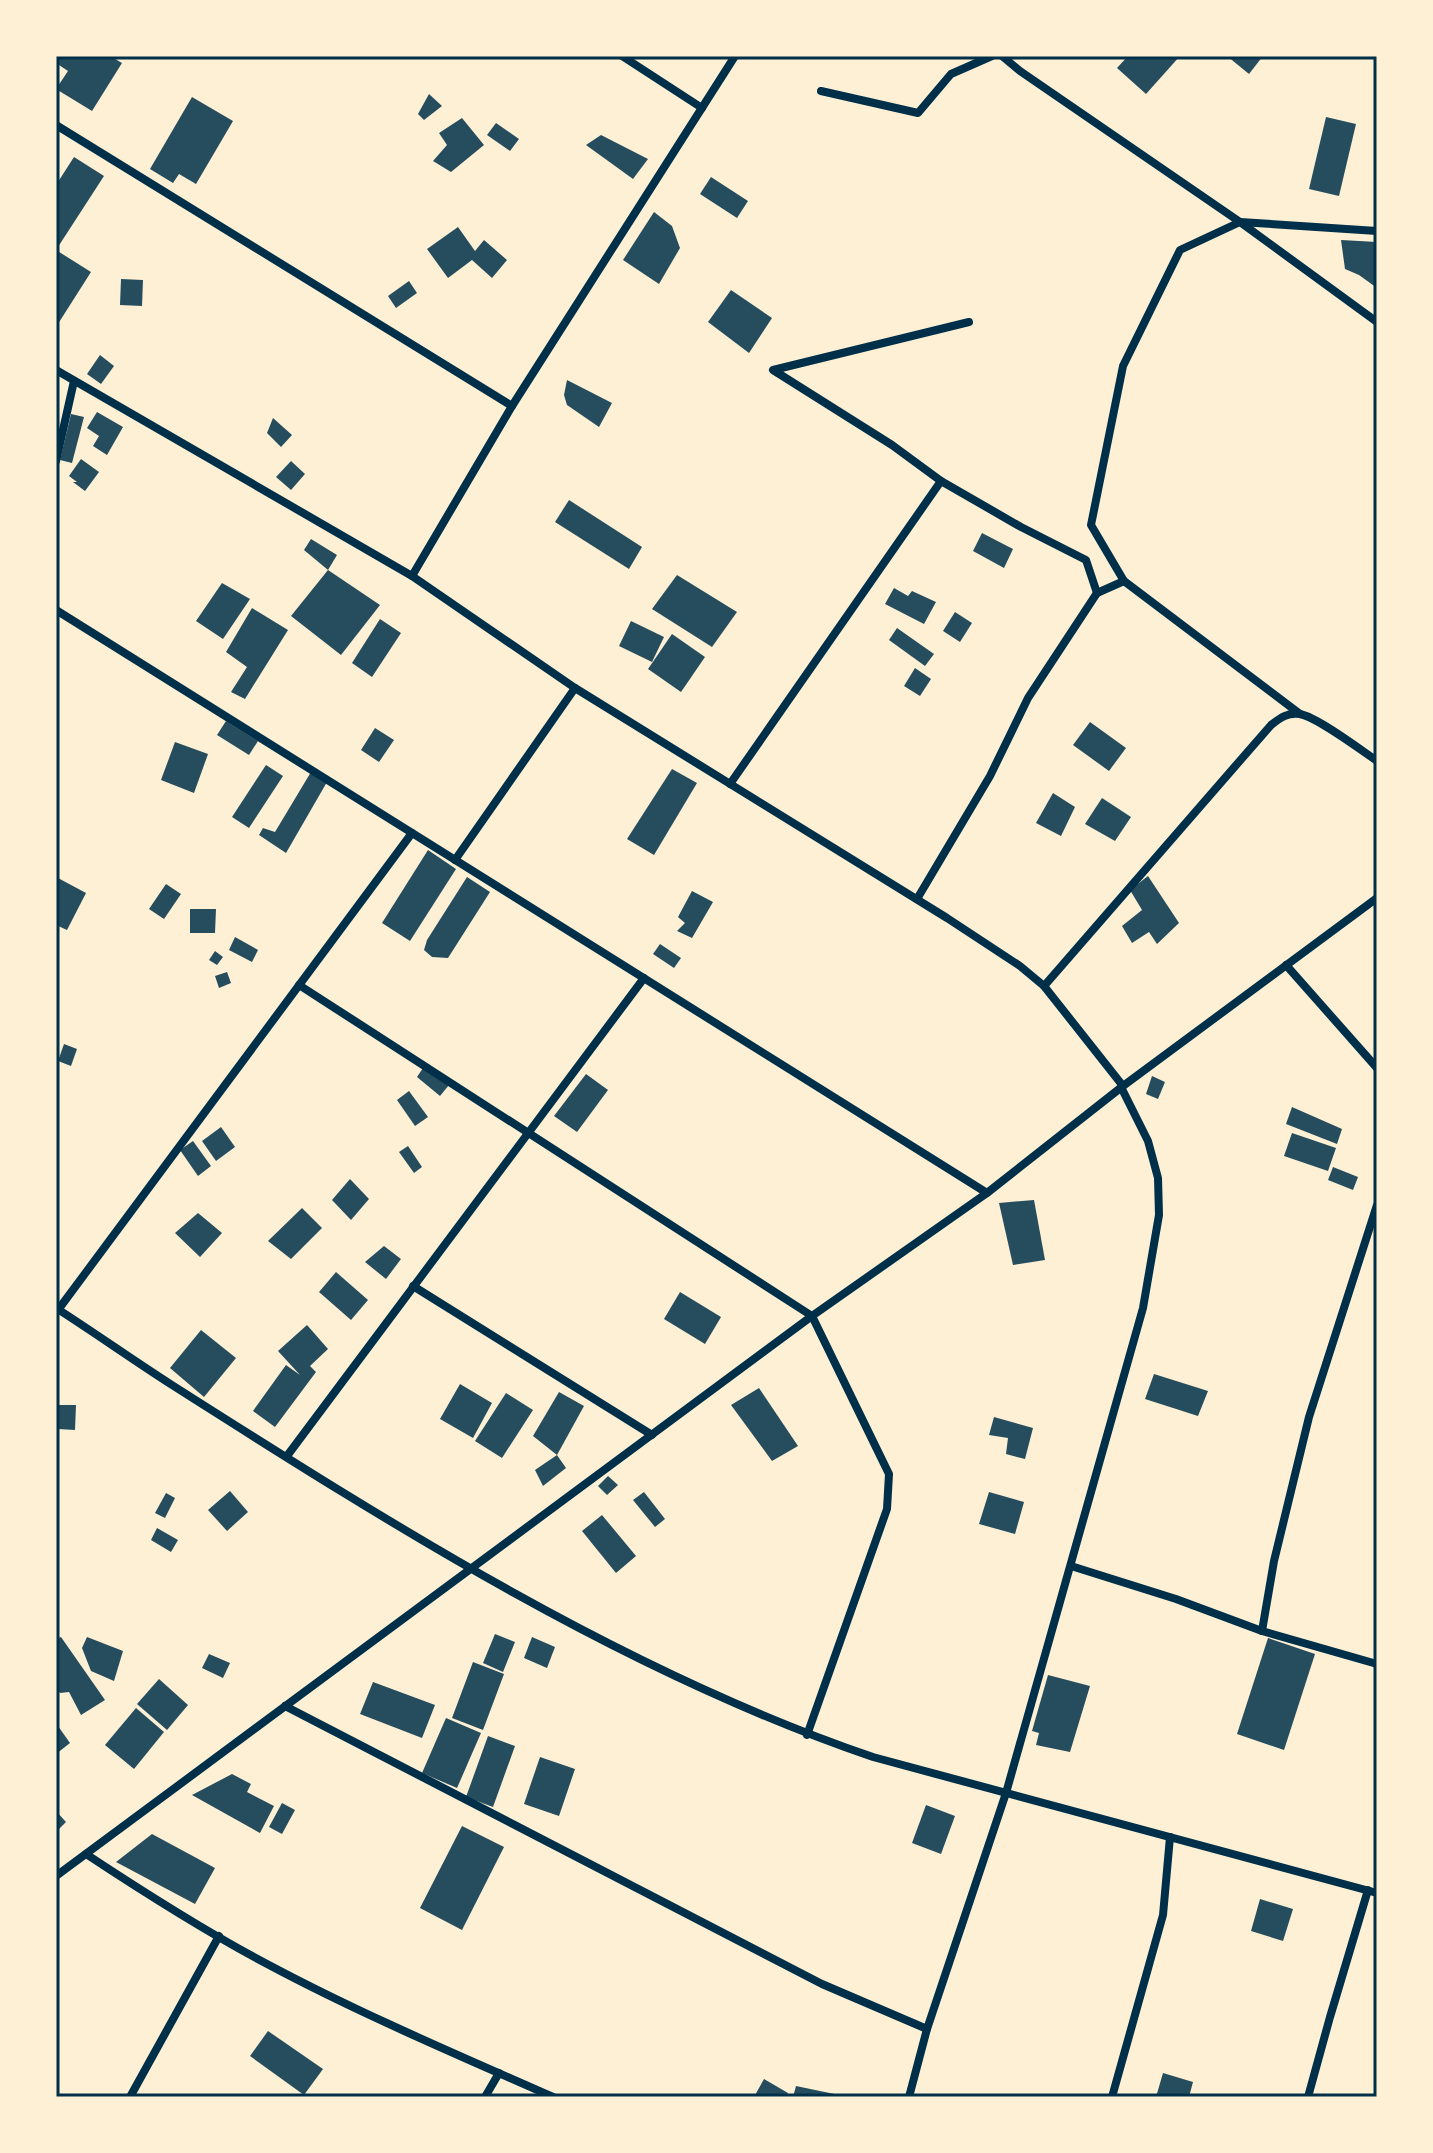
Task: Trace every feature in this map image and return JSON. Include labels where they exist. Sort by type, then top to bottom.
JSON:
[{"type":"street","points":[[622,56],[702,108]]},
{"type":"street","points":[[412,576],[512,406],[735,56]]},
{"type":"street","points":[[821,91],[918,113],[951,74],[992,56]]},
{"type":"street","points":[[1002,56],[1377,322]]},
{"type":"street","points":[[56,125],[512,406]]},
{"type":"street","points":[[1377,231],[1240,222],[1180,250],[1123,366],[1091,525],[1124,581],[1300,714],[1377,761]]},
{"type":"street","points":[[969,322],[773,370],[892,445],[941,481],[1086,560],[1097,593]]},
{"type":"street","points":[[56,370],[412,576],[575,688],[1020,966],[1044,986],[1122,1087],[1148,1141],[1158,1178],[1159,1215],[1143,1308],[1006,1793],[927,2029],[909,2097]]},
{"type":"street","points":[[56,461],[74,381]]},
{"type":"street","points":[[730,784],[941,481]]},
{"type":"street","points":[[917,899],[990,776],[1028,698],[1097,593],[1124,581]]},
{"type":"street","points":[[56,610],[987,1193]]},
{"type":"street","points":[[455,860],[575,688]]},
{"type":"street","points":[[1044,986],[1271,725],[1284,715],[1300,714]]},
{"type":"street","points":[[412,833],[57,1309],[171,1385],[472,1568],[595,1636],[807,1735],[873,1757],[1373,1892],[1330,2017],[1308,2097]]},
{"type":"street","points":[[56,1876],[812,1316],[987,1193],[1122,1087],[1377,898]]},
{"type":"street","points":[[1286,965],[1377,1068]]},
{"type":"street","points":[[287,1456],[644,978]]},
{"type":"street","points":[[299,985],[812,1316],[889,1474],[889,1495],[887,1509],[807,1735]]},
{"type":"street","points":[[1262,1631],[1274,1561],[1309,1417],[1377,1205]]},
{"type":"street","points":[[413,1286],[652,1435]]},
{"type":"street","points":[[1071,1566],[1176,1599],[1262,1631],[1377,1664]]},
{"type":"street","points":[[285,1706],[822,1984],[927,2029]]},
{"type":"street","points":[[1112,2097],[1158,1940],[1170,1837]]},
{"type":"street","points":[[86,1854],[267,1964],[553,2097]]},
{"type":"street","points":[[130,2097],[219,1936]]},
{"type":"street","points":[[485,2097],[499,2073]]},
{"type":"building","points":[[61,56],[110,56],[122,63],[92,111],[56,89],[68,71],[56,63]]},
{"type":"building","points":[[1128,56],[1180,56],[1146,94],[1117,68]]},
{"type":"building","points":[[1227,56],[1263,56],[1249,74]]},
{"type":"building","points":[[429,94],[442,106],[424,120],[418,114]]},
{"type":"building","points":[[192,97],[233,121],[196,184],[179,174],[173,183],[150,169]]},
{"type":"building","points":[[1326,117],[1356,124],[1339,196],[1309,189]]},
{"type":"building","points":[[462,118],[484,145],[451,172],[433,161],[447,145],[439,133]]},
{"type":"building","points":[[496,123],[519,139],[510,151],[487,135]]},
{"type":"building","points":[[601,135],[648,159],[633,179],[586,145]]},
{"type":"building","points":[[74,157],[104,176],[56,250],[56,185]]},
{"type":"building","points":[[711,177],[748,201],[737,218],[700,194]]},
{"type":"building","points":[[654,212],[672,226],[680,248],[659,284],[623,260]]},
{"type":"building","points":[[458,227],[475,251],[484,240],[507,260],[492,278],[472,260],[448,278],[427,249]]},
{"type":"building","points":[[1341,240],[1377,242],[1377,288],[1345,269]]},
{"type":"building","points":[[56,250],[91,272],[56,327]]},
{"type":"building","points":[[121,279],[143,280],[142,306],[120,305]]},
{"type":"building","points":[[409,281],[417,293],[396,308],[388,296]]},
{"type":"building","points":[[731,290],[772,318],[749,353],[708,322]]},
{"type":"building","points":[[100,355],[114,366],[101,384],[87,374]]},
{"type":"building","points":[[567,380],[612,403],[599,427],[567,405],[564,395]]},
{"type":"building","points":[[97,412],[123,427],[107,455],[93,446],[99,436],[87,428]]},
{"type":"building","points":[[71,414],[84,417],[72,463],[60,460]]},
{"type":"building","points":[[273,418],[292,435],[281,447],[267,433]]},
{"type":"building","points":[[81,459],[99,472],[85,491],[69,476]]},
{"type":"building","points":[[291,461],[305,474],[291,490],[276,477]]},
{"type":"building","points":[[569,500],[642,547],[629,569],[555,522]]},
{"type":"building","points":[[982,533],[1013,549],[1004,568],[973,551]]},
{"type":"building","points":[[311,539],[337,555],[328,570],[304,550]]},
{"type":"building","points":[[328,570],[380,605],[341,655],[291,616]]},
{"type":"building","points":[[677,575],[737,612],[712,647],[652,609]]},
{"type":"building","points":[[222,583],[250,599],[223,639],[196,621]]},
{"type":"building","points":[[894,588],[908,596],[912,591],[936,602],[924,624],[885,604]]},
{"type":"building","points":[[252,608],[288,630],[245,699],[231,692],[247,667],[226,652]]},
{"type":"building","points":[[955,612],[972,623],[960,642],[943,631]]},
{"type":"building","points":[[380,619],[401,633],[372,677],[352,663]]},
{"type":"building","points":[[631,621],[664,637],[652,662],[619,646]]},
{"type":"building","points":[[897,628],[934,654],[925,666],[889,640]]},
{"type":"building","points":[[672,634],[705,657],[681,692],[648,669]]},
{"type":"building","points":[[915,668],[931,679],[920,696],[904,686]]},
{"type":"building","points":[[226,721],[258,741],[249,755],[217,735]]},
{"type":"building","points":[[1090,722],[1126,748],[1109,771],[1073,745]]},
{"type":"building","points":[[375,728],[394,740],[379,762],[361,750]]},
{"type":"building","points":[[175,742],[208,754],[194,793],[161,780]]},
{"type":"building","points":[[266,765],[283,776],[249,828],[232,817]]},
{"type":"building","points":[[672,769],[697,783],[654,855],[627,839]]},
{"type":"building","points":[[311,772],[327,782],[286,853],[259,835],[263,828],[275,832]]},
{"type":"building","points":[[1053,793],[1075,807],[1061,836],[1036,823]]},
{"type":"building","points":[[1102,798],[1131,817],[1115,841],[1085,824]]},
{"type":"building","points":[[428,850],[456,869],[410,941],[382,923]]},
{"type":"building","points":[[1148,876],[1179,923],[1157,944],[1149,932],[1132,943],[1122,926],[1142,910],[1130,890]]},
{"type":"building","points":[[467,877],[490,892],[448,958],[432,957],[424,950],[427,940]]},
{"type":"building","points":[[58,878],[86,893],[67,930],[56,925]]},
{"type":"building","points":[[166,884],[181,894],[164,919],[149,909]]},
{"type":"building","points":[[692,891],[713,902],[692,938],[677,931],[685,923],[678,917]]},
{"type":"building","points":[[190,909],[216,909],[215,933],[190,933]]},
{"type":"building","points":[[235,937],[258,950],[252,962],[229,950]]},
{"type":"building","points":[[660,944],[681,958],[674,968],[653,954]]},
{"type":"building","points":[[215,951],[223,957],[217,965],[209,960]]},
{"type":"building","points":[[227,972],[231,983],[219,988],[215,976]]},
{"type":"building","points":[[64,1044],[77,1049],[71,1066],[58,1061]]},
{"type":"building","points":[[423,1068],[449,1085],[440,1096],[417,1077]]},
{"type":"building","points":[[586,1074],[608,1090],[577,1132],[554,1116]]},
{"type":"building","points":[[1152,1076],[1165,1082],[1158,1099],[1146,1094]]},
{"type":"building","points":[[409,1091],[428,1117],[415,1126],[397,1100]]},
{"type":"building","points":[[1292,1107],[1342,1129],[1337,1144],[1286,1124]]},
{"type":"building","points":[[221,1127],[235,1147],[216,1161],[202,1141]]},
{"type":"building","points":[[1292,1133],[1336,1148],[1328,1171],[1284,1156]]},
{"type":"building","points":[[193,1141],[211,1166],[198,1176],[180,1150]]},
{"type":"building","points":[[408,1146],[422,1167],[414,1173],[399,1152]]},
{"type":"building","points":[[1333,1167],[1358,1177],[1353,1190],[1328,1180]]},
{"type":"building","points":[[350,1179],[369,1199],[351,1220],[332,1200]]},
{"type":"building","points":[[1034,1200],[1045,1260],[1013,1265],[999,1203]]},
{"type":"building","points":[[302,1208],[322,1228],[291,1259],[268,1241]]},
{"type":"building","points":[[198,1213],[222,1233],[200,1257],[175,1233]]},
{"type":"building","points":[[384,1246],[401,1259],[386,1279],[365,1262]]},
{"type":"building","points":[[336,1272],[368,1300],[351,1320],[319,1292]]},
{"type":"building","points":[[680,1292],[721,1317],[705,1344],[664,1319]]},
{"type":"building","points":[[307,1325],[328,1349],[310,1366],[316,1372],[275,1427],[253,1411],[286,1365],[300,1375],[278,1351]]},
{"type":"building","points":[[201,1330],[236,1358],[204,1397],[170,1368]]},
{"type":"building","points":[[1154,1374],[1208,1391],[1198,1416],[1145,1399]]},
{"type":"building","points":[[460,1384],[492,1403],[473,1438],[440,1419]]},
{"type":"building","points":[[759,1388],[798,1446],[772,1461],[731,1405]]},
{"type":"building","points":[[559,1392],[584,1406],[557,1455],[533,1436]]},
{"type":"building","points":[[506,1393],[533,1410],[502,1458],[475,1441]]},
{"type":"building","points":[[59,1405],[76,1405],[75,1430],[58,1429]]},
{"type":"building","points":[[994,1417],[1033,1428],[1025,1459],[1006,1454],[1008,1438],[989,1435]]},
{"type":"building","points":[[557,1455],[566,1468],[543,1486],[535,1470]]},
{"type":"building","points":[[608,1476],[618,1485],[607,1495],[598,1486]]},
{"type":"building","points":[[230,1491],[248,1512],[227,1531],[208,1510]]},
{"type":"building","points":[[644,1492],[665,1519],[655,1527],[633,1500]]},
{"type":"building","points":[[989,1492],[1024,1502],[1015,1534],[979,1524]]},
{"type":"building","points":[[166,1493],[175,1498],[165,1518],[155,1513]]},
{"type":"building","points":[[602,1515],[636,1556],[616,1573],[582,1531]]},
{"type":"building","points":[[157,1528],[178,1540],[171,1552],[151,1540]]},
{"type":"building","points":[[495,1634],[515,1642],[503,1672],[483,1663]]},
{"type":"building","points":[[61,1637],[105,1700],[81,1715],[69,1692],[60,1693],[56,1688],[56,1639]]},
{"type":"building","points":[[87,1637],[123,1651],[114,1681],[91,1671],[82,1648]]},
{"type":"building","points":[[532,1637],[555,1647],[547,1668],[524,1658]]},
{"type":"building","points":[[1268,1638],[1315,1654],[1284,1750],[1237,1734]]},
{"type":"building","points":[[209,1654],[230,1663],[223,1678],[202,1668]]},
{"type":"building","points":[[473,1662],[504,1674],[483,1730],[452,1718]]},
{"type":"building","points":[[1048,1675],[1090,1686],[1070,1752],[1036,1745],[1039,1733],[1032,1731]]},
{"type":"building","points":[[159,1679],[188,1705],[167,1730],[137,1704]]},
{"type":"building","points":[[373,1682],[435,1705],[422,1738],[360,1714]]},
{"type":"building","points":[[136,1708],[164,1732],[134,1769],[105,1745]]},
{"type":"building","points":[[446,1718],[481,1733],[457,1788],[422,1773]]},
{"type":"building","points":[[56,1727],[70,1743],[56,1754]]},
{"type":"building","points":[[488,1736],[515,1746],[493,1807],[466,1797]]},
{"type":"building","points":[[540,1757],[575,1769],[559,1816],[524,1804]]},
{"type":"building","points":[[232,1774],[251,1784],[247,1792],[274,1806],[260,1833],[192,1795]]},
{"type":"building","points":[[282,1803],[295,1810],[282,1834],[269,1827]]},
{"type":"building","points":[[926,1805],[955,1816],[941,1854],[912,1843]]},
{"type":"building","points":[[56,1811],[66,1822],[56,1832]]},
{"type":"building","points":[[462,1826],[504,1847],[462,1930],[420,1908]]},
{"type":"building","points":[[152,1834],[215,1868],[195,1904],[116,1862]]},
{"type":"building","points":[[1260,1899],[1293,1909],[1283,1941],[1251,1931]]},
{"type":"building","points":[[268,2031],[323,2069],[304,2095],[250,2056]]},
{"type":"building","points":[[1163,2073],[1193,2082],[1189,2097],[1156,2097]]},
{"type":"building","points":[[764,2079],[788,2093],[785,2097],[754,2097]]},
{"type":"building","points":[[796,2086],[844,2096],[844,2097],[793,2097]]}]
